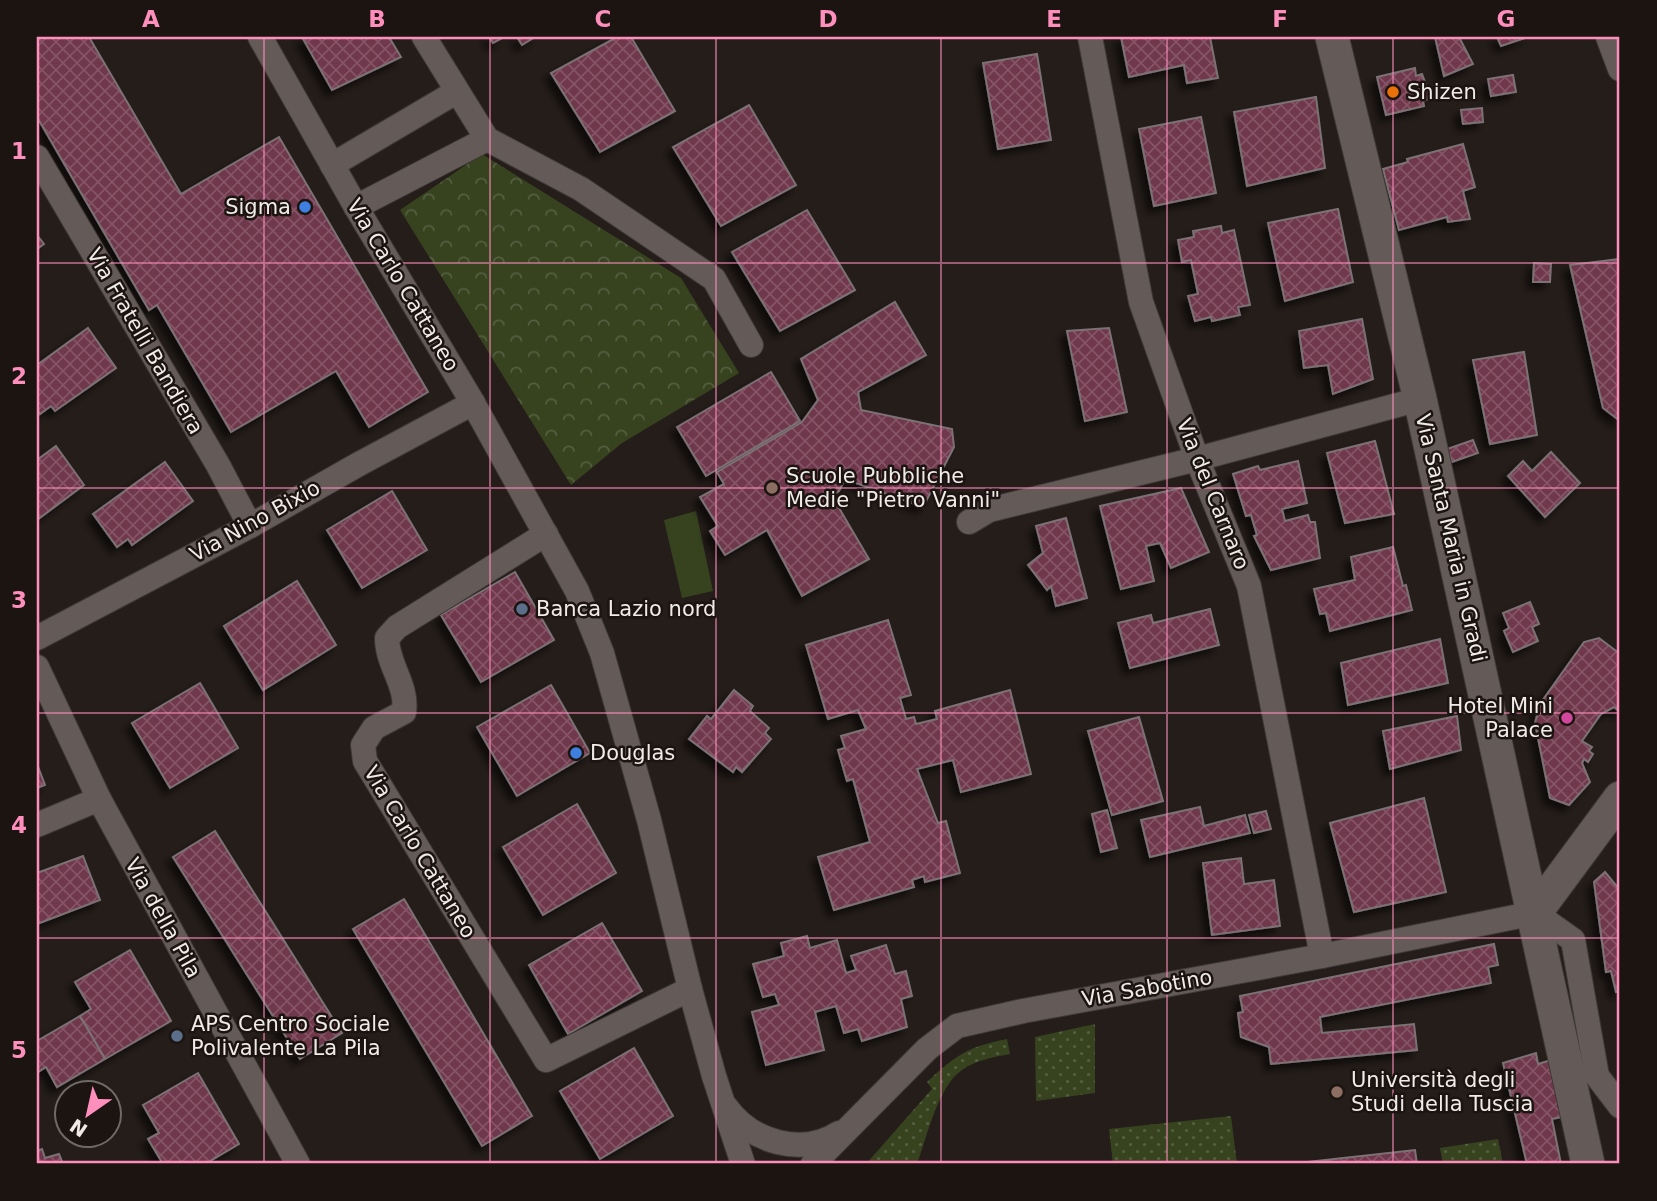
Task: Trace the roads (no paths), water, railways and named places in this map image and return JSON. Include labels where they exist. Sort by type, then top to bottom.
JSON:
[{"type":"main road","name":"Via Santa Maria in Gradi","points":[[1332,37],[1420,399],[1588,1164]]},
{"type":"main road","points":[[1535,913],[1620,799]]},
{"type":"street","name":"Via Carlo Cattaneo","points":[[260,37],[356,207],[473,403],[578,591],[602,653],[649,820],[690,989],[722,1102],[743,1164]]},
{"type":"street","points":[[424,37],[487,139],[581,189],[714,279],[751,345]]},
{"type":"street","name":"Via del Carnaro","points":[[1090,37],[1141,302],[1197,459],[1249,586],[1322,956]]},
{"type":"street","points":[[1608,37],[1620,69]]},
{"type":"street","points":[[332,165],[456,92]]},
{"type":"street","points":[[356,207],[487,139]]},
{"type":"street","name":"Via Fratelli Bandiera","points":[[37,157],[218,465],[250,526]]},
{"type":"street","points":[[969,522],[989,510],[1197,459],[1420,399]]},
{"type":"street","name":"Via Nino Bixio","points":[[37,638],[250,526],[473,403]]},
{"type":"street","name":"Via Carlo Cattaneo","points":[[546,534],[397,627],[387,638],[387,651],[406,698],[404,712],[374,728],[363,745],[365,761],[546,1060],[690,989]]},
{"type":"street","name":"Via della Pila","points":[[37,667],[99,799],[298,1164]]},
{"type":"street","points":[[37,825],[99,799]]},
{"type":"street","points":[[1535,913],[1573,940],[1597,1076],[1620,1106]]},
{"type":"street","name":"Via Sabotino","points":[[813,1164],[927,1049],[957,1026],[1535,913]]},
{"type":"street","points":[[722,1102],[748,1129],[784,1144],[818,1142],[849,1127]]},
{"type":"place","name":"Shizen","points":[[1393,92]]},
{"type":"place","name":"Sigma","points":[[305,207]]},
{"type":"place","name":"Scuole Pubbliche Medie \"Pietro Vanni\"","points":[[772,488]]},
{"type":"place","name":"Banca Lazio nord","points":[[522,609]]},
{"type":"place","name":"Hotel Mini Palace","points":[[1567,718]]},
{"type":"place","name":"Douglas","points":[[576,753]]},
{"type":"place","name":"APS Centro Sociale Polivalente La Pila","points":[[177,1036]]},
{"type":"place","name":"Università degli Studi della Tuscia","points":[[1337,1092]]}]
